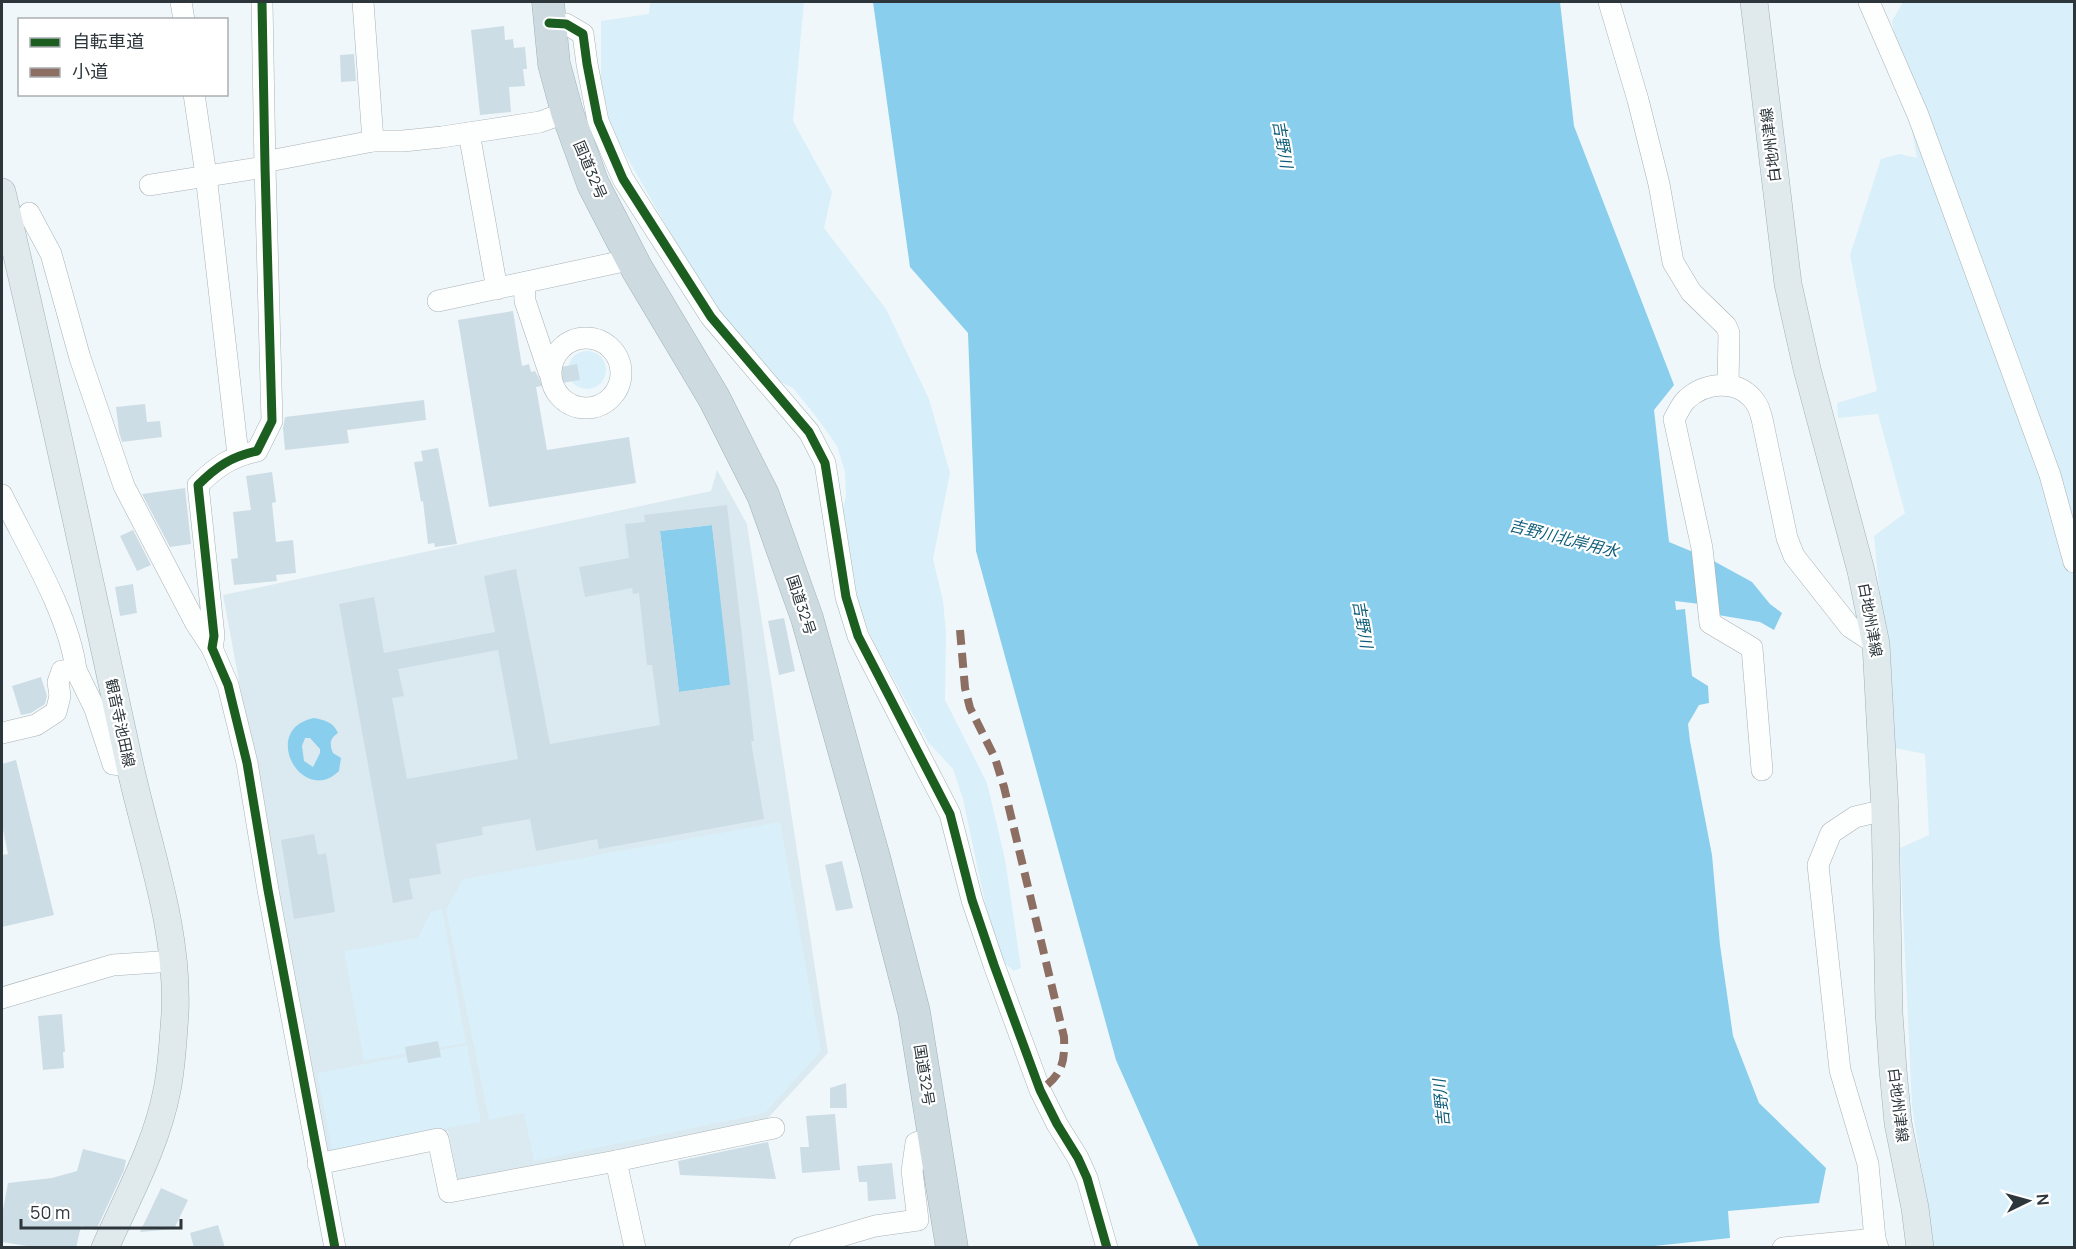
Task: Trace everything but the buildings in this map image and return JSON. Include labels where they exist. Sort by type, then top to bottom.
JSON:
[{"type":"highway","name":"国道32号","points":[[549,12],[554,64],[567,112],[593,184],[633,259],[714,398],[763,495],[807,618],[875,861],[914,1012],[952,1248]]},
{"type":"main road","name":"白地州津線","points":[[1754,2],[1788,284],[1861,571],[1876,644],[1885,810],[1889,1013],[1893,1070],[1898,1124],[1915,1208],[1920,1248]]},
{"type":"main road","name":"観音寺池田線","points":[[2,192],[70,486],[129,766],[163,895],[174,961],[175,1013],[168,1090],[148,1154],[105,1248]]},
{"type":"street","points":[[181,2],[184,18]]},
{"type":"street","points":[[212,648],[214,636],[198,485],[210,473],[238,455],[257,451],[272,421],[262,2]]},
{"type":"street","points":[[363,2],[373,141]]},
{"type":"street","points":[[1609,2],[1638,100],[1659,184],[1673,262],[1691,292],[1726,326],[1729,333],[1728,385]]},
{"type":"street","points":[[1869,2],[1918,116],[2050,475],[2074,562]]},
{"type":"street","points":[[549,12],[583,34],[598,121],[623,179],[711,317],[809,432],[825,463],[846,597],[858,636],[950,814],[972,900],[1005,996],[1040,1090],[1087,1178],[1107,1248]]},
{"type":"street","points":[[194,96],[206,175],[238,455]]},
{"type":"street","points":[[150,185],[183,181],[373,141],[403,141],[540,122],[567,112]]},
{"type":"street","points":[[469,133],[496,289]]},
{"type":"street","points":[[29,213],[51,254],[80,358],[123,486],[195,622],[212,648],[228,685],[247,763],[268,890],[335,1248]]},
{"type":"street","points":[[438,301],[633,259]]},
{"type":"street","points":[[524,283],[525,302],[549,372]]},
{"type":"street","points":[[1762,770],[1752,648],[1710,623],[1702,548],[1674,419],[1686,399],[1708,387],[1728,385],[1751,396],[1758,405],[1786,538],[1794,556],[1850,627],[1876,644]]},
{"type":"street","points":[[2,495],[57,606],[74,653],[76,670],[94,709],[112,764],[129,766]]},
{"type":"street","points":[[2,733],[36,725],[56,712],[60,696],[58,682],[62,671],[76,670]]},
{"type":"street","points":[[1783,1248],[1877,1243],[1868,1164],[1840,1070],[1818,865],[1831,833],[1855,818],[1885,810]]},
{"type":"street","points":[[2,998],[113,965],[174,961]]},
{"type":"street","points":[[318,1164],[438,1139],[449,1192],[616,1161],[774,1128]]},
{"type":"street","points":[[800,1248],[875,1226],[918,1220],[912,1171],[916,1143],[934,1136]]},
{"type":"street","points":[[616,1161],[635,1248]]},
{"type":"shaded area","points":[[650,2],[804,2],[793,121],[832,192],[824,228],[886,309],[929,399],[950,473],[933,559],[943,601],[946,633],[945,700],[987,783],[1005,859],[1021,968],[1014,971],[1004,963],[989,922],[963,799],[953,769],[928,742],[872,639],[850,582],[843,508],[846,496],[845,472],[837,446],[793,388],[776,380],[712,306],[612,131],[601,82],[601,21],[649,14]]},
{"type":"shaded area","points":[[1903,2],[2074,2],[2074,1247],[1934,1247],[1912,1106],[1900,848],[1929,835],[1925,754],[1895,748],[1874,536],[1905,513],[1878,414],[1838,418],[1837,403],[1877,391],[1850,255],[1881,159],[1899,154],[1917,158],[1892,21]]},
{"type":"shaded area","points":[[587,351],[600,357],[606,370],[600,383],[587,389],[574,383],[568,370],[574,357]]},
{"type":"shaded area","points":[[717,470],[747,524],[828,1053],[767,1119],[458,1182],[448,1131],[327,1156],[223,595],[711,491]]},
{"type":"shaded area","points":[[780,822],[821,1051],[765,1113],[534,1161],[524,1113],[489,1120],[446,910],[463,879]]},
{"type":"shaded area","points":[[442,909],[466,1043],[364,1061],[344,951],[418,938],[431,912]]},
{"type":"shaded area","points":[[467,1045],[481,1122],[332,1150],[317,1073]]},
{"type":"water","points":[[873,2],[1560,2],[1574,126],[1674,385],[1654,410],[1669,542],[1710,559],[1752,582],[1770,604],[1782,613],[1774,630],[1760,622],[1718,615],[1717,606],[1675,601],[1676,610],[1685,609],[1692,676],[1708,686],[1709,703],[1699,705],[1688,724],[1712,855],[1720,945],[1733,1036],[1759,1103],[1826,1168],[1819,1203],[1728,1211],[1730,1238],[1645,1247],[1199,1247],[1116,1060],[976,551],[968,333],[910,267]]},
{"type":"water","points":[[712,525],[731,685],[679,692],[660,531]]},
{"type":"water","points":[[314,718],[334,726],[338,733],[332,739],[331,747],[333,753],[341,758],[339,771],[325,780],[312,779],[300,773],[292,762],[288,749],[290,736],[298,725]],"holes":[[[305,738],[310,738],[320,749],[313,767],[304,761],[302,746]]]},
{"type":"marked path","points":[[960,630],[965,688],[970,708],[995,758],[1004,787],[1064,1037],[1061,1068],[1053,1079],[1040,1090]]},
{"type":"cycle path","points":[[262,2],[272,421],[257,451],[225,463],[198,485],[214,636],[212,648],[228,685],[247,763],[268,890],[335,1248]]},
{"type":"cycle path","points":[[549,23],[566,24],[583,34],[598,121],[623,179],[711,317],[809,432],[825,463],[846,597],[858,636],[950,814],[972,900],[994,965],[1040,1090],[1087,1178],[1107,1248]]},
{"type":"water label","name":"吉野川","points":[[1283,144]]},
{"type":"water label","name":"吉野川北岸用水","points":[[1564,538]]},
{"type":"water label","name":"吉野川","points":[[1363,624]]},
{"type":"water label","name":"吉野川","points":[[1441,1103]]}]
